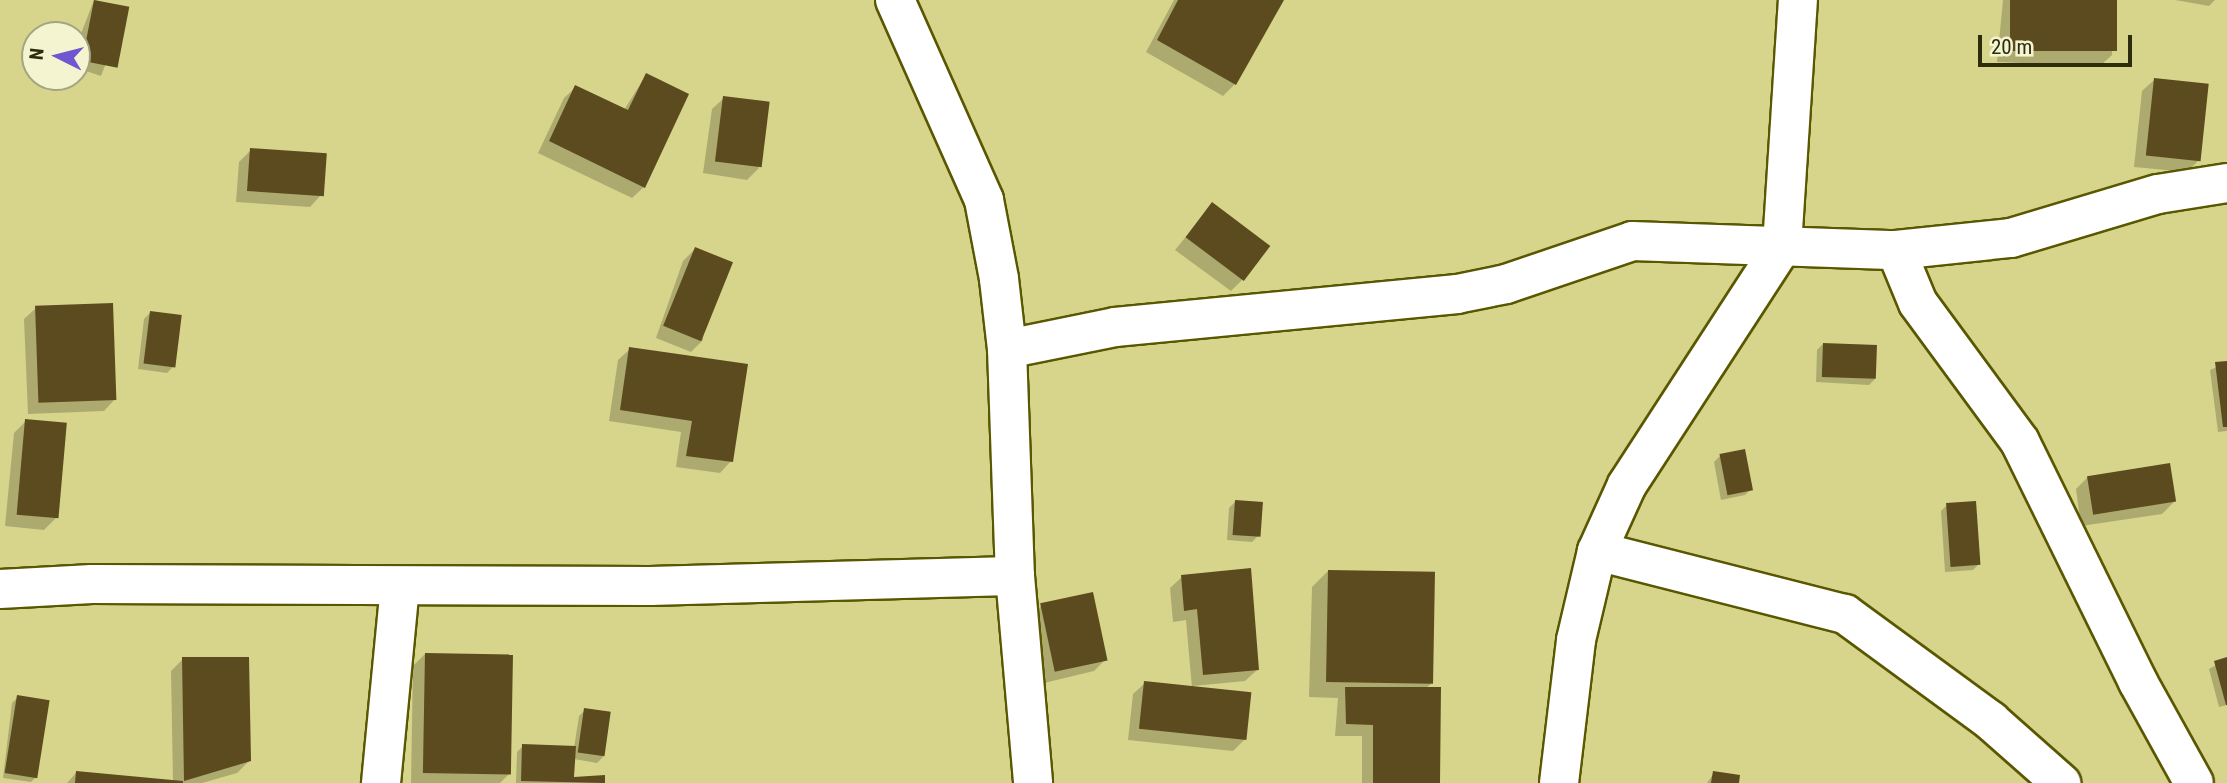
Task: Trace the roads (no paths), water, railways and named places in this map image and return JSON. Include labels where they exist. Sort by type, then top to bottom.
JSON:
[{"type":"street","points":[[895,0],[984,200],[1007,349],[1015,576],[1033,783]]},
{"type":"street","points":[[1559,783],[1576,640],[1597,551],[1627,485],[1782,246],[1798,0]]},
{"type":"street","points":[[1007,349],[1115,327],[1457,294],[1506,284],[1632,241],[1896,250],[2011,238],[2158,194],[2227,183]]},
{"type":"street","points":[[1896,250],[1918,303],[2020,442],[2133,671],[2194,783]]},
{"type":"street","points":[[1597,551],[1845,614],[1992,722],[2061,783]]},
{"type":"street","points":[[0,589],[92,584],[677,585],[1015,576]]},
{"type":"street","points":[[381,783],[400,586]]}]
